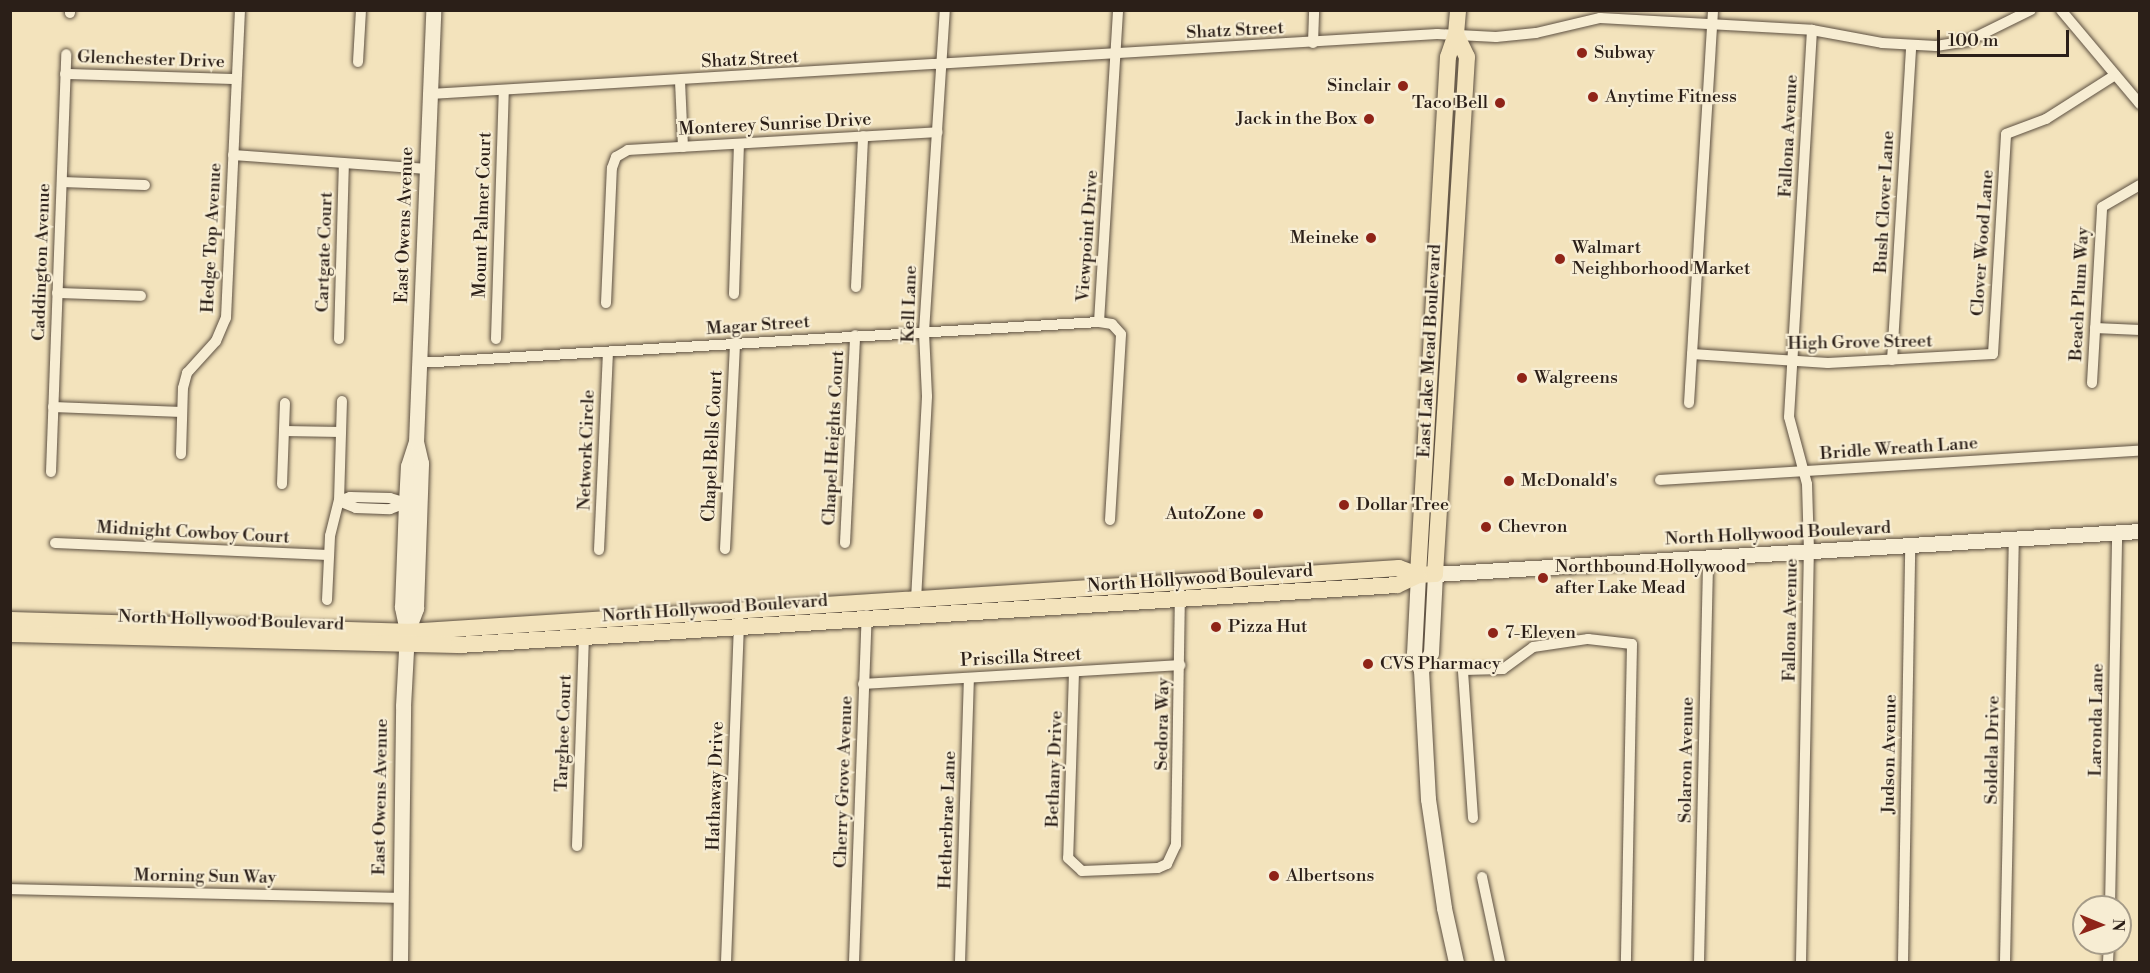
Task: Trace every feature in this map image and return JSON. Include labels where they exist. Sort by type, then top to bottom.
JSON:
[{"type":"main road","name":"East Owens Avenue","points":[[407,639],[416,608],[421,463],[416,442],[433,10]]},
{"type":"main road","name":"East Lake Mead Boulevard","points":[[1456,963],[1429,810],[1421,670],[1414,653],[1448,57],[1456,34],[1458,10]]},
{"type":"main road","name":"East Lake Mead Boulevard","points":[[1421,670],[1431,653],[1467,57],[1456,34]]},
{"type":"main road","points":[[1437,241],[1443,246],[1444,266],[1454,282]]},
{"type":"main road","points":[[1432,334],[1438,344],[1437,393],[1446,410]]},
{"type":"main road","name":"East Owens Avenue","points":[[400,963],[399,898],[407,639],[402,607],[408,466],[416,442]]},
{"type":"main road","name":"North Hollywood Boulevard","points":[[867,611],[916,600],[1286,575],[1399,568],[1418,575],[2139,531]]},
{"type":"main road","points":[[1286,575],[1286,592]]},
{"type":"main road","name":"North Hollywood Boulevard","points":[[10,634],[407,639],[867,611],[1180,599],[1400,585],[1418,575]]},
{"type":"main road","name":"North Hollywood Boulevard","points":[[10,620],[407,639]]},
{"type":"street","name":"Hedge Top Avenue","points":[[181,454],[182,412],[187,373],[216,341],[226,318],[240,10]]},
{"type":"street","points":[[358,62],[361,10]]},
{"type":"street","name":"Kell Lane","points":[[916,600],[927,396],[924,332],[945,10]]},
{"type":"street","name":"Viewpoint Drive","points":[[1110,520],[1120,334],[1112,324],[1099,322],[1118,10]]},
{"type":"street","points":[[1313,43],[1314,10]]},
{"type":"street","points":[[1689,402],[1713,10]]},
{"type":"street","name":"Shatz Street","points":[[430,94],[1456,34],[1496,37],[1536,33],[1600,18],[1812,30],[1911,46],[1968,41],[2002,28],[2031,10]]},
{"type":"street","points":[[2061,10],[2139,104]]},
{"type":"street","name":"Fallona Avenue","points":[[1801,963],[1809,551],[1805,471],[1789,417],[1812,30]]},
{"type":"street","name":"Bush Clover Lane","points":[[1892,360],[1911,46]]},
{"type":"street","name":"Caddington Avenue","points":[[51,472],[66,54]]},
{"type":"street","name":"Glenchester Drive","points":[[65,74],[236,79]]},
{"type":"street","name":"Clover Wood Lane","points":[[1993,354],[2006,134],[2046,119],[2115,75]]},
{"type":"street","points":[[680,81],[683,147]]},
{"type":"street","name":"Mount Palmer Court","points":[[496,339],[504,91]]},
{"type":"street","name":"Monterey Sunrise Drive","points":[[606,303],[612,168],[616,157],[628,150],[937,132]]},
{"type":"street","points":[[856,286],[863,136]]},
{"type":"street","points":[[734,294],[739,144]]},
{"type":"street","points":[[233,155],[344,165],[427,169]]},
{"type":"street","name":"Cartgate Court","points":[[339,339],[344,165]]},
{"type":"street","points":[[62,182],[145,185]]},
{"type":"street","name":"Beach Plum Way","points":[[2091,383],[2102,207],[2139,185]]},
{"type":"street","points":[[57,293],[141,296]]},
{"type":"street","name":"Magar Street","points":[[419,363],[1099,322]]},
{"type":"street","points":[[2095,328],[2139,330]]},
{"type":"street","name":"Chapel Heights Court","points":[[845,543],[855,335]]},
{"type":"street","name":"Chapel Bells Court","points":[[725,549],[735,344]]},
{"type":"street","name":"Network Circle","points":[[599,550],[608,352]]},
{"type":"street","name":"High Grove Street","points":[[1692,354],[1792,362],[1892,360],[1993,354]]},
{"type":"street","points":[[327,600],[329,555],[339,501],[342,401]]},
{"type":"street","points":[[282,484],[285,403]]},
{"type":"street","points":[[53,407],[182,412]]},
{"type":"street","points":[[284,431],[341,432]]},
{"type":"street","name":"Bridle Wreath Lane","points":[[1660,480],[2139,451]]},
{"type":"street","points":[[339,501],[350,497],[390,498],[406,503]]},
{"type":"street","name":"Laronda Lane","points":[[2110,895],[2117,533]]},
{"type":"street","name":"Soldela Drive","points":[[2005,963],[2014,539]]},
{"type":"street","name":"Midnight Cowboy Court","points":[[55,543],[329,555]]},
{"type":"street","name":"Judson Avenue","points":[[1903,963],[1910,545]]},
{"type":"street","name":"Solaron Avenue","points":[[1700,963],[1708,558]]},
{"type":"street","name":"Sedora Way","points":[[1073,866],[1082,871],[1158,868],[1167,864],[1176,845],[1180,582]]},
{"type":"street","name":"Cherry Grove Avenue","points":[[854,963],[867,611]]},
{"type":"street","name":"Hathaway Drive","points":[[726,963],[739,619]]},
{"type":"street","name":"Targhee Court","points":[[577,846],[584,629]]},
{"type":"street","points":[[1473,818],[1463,670],[1503,669],[1533,647],[1588,639],[1632,644],[1626,963]]},
{"type":"street","name":"Priscilla Street","points":[[863,684],[1180,665]]},
{"type":"street","name":"Bethany Drive","points":[[1073,866],[1068,858],[1074,672]]},
{"type":"street","name":"Hetherbrae Lane","points":[[960,963],[969,678]]},
{"type":"street","points":[[1482,877],[1500,963]]},
{"type":"street","name":"Morning Sun Way","points":[[10,889],[399,898]]},
{"type":"place","name":"Subway","points":[[1582,53]]},
{"type":"place","name":"Sinclair","points":[[1403,86]]},
{"type":"place","name":"Anytime Fitness","points":[[1593,97]]},
{"type":"place","name":"Taco Bell","points":[[1500,103]]},
{"type":"place","name":"Jack in the Box","points":[[1369,119]]},
{"type":"place","name":"Meineke","points":[[1371,238]]},
{"type":"place","name":"Walmart Neighborhood Market","points":[[1560,259]]},
{"type":"place","name":"Walgreens","points":[[1522,378]]},
{"type":"place","name":"McDonald's","points":[[1509,481]]},
{"type":"place","name":"Dollar Tree","points":[[1344,505]]},
{"type":"place","name":"AutoZone","points":[[1258,514]]},
{"type":"place","name":"Chevron","points":[[1486,527]]},
{"type":"place","name":"Northbound Hollywood after Lake Mead","points":[[1543,578]]},
{"type":"place","name":"Pizza Hut","points":[[1216,627]]},
{"type":"place","name":"7-Eleven","points":[[1493,633]]},
{"type":"place","name":"CVS Pharmacy","points":[[1368,664]]},
{"type":"place","name":"Albertsons","points":[[1274,876]]}]
